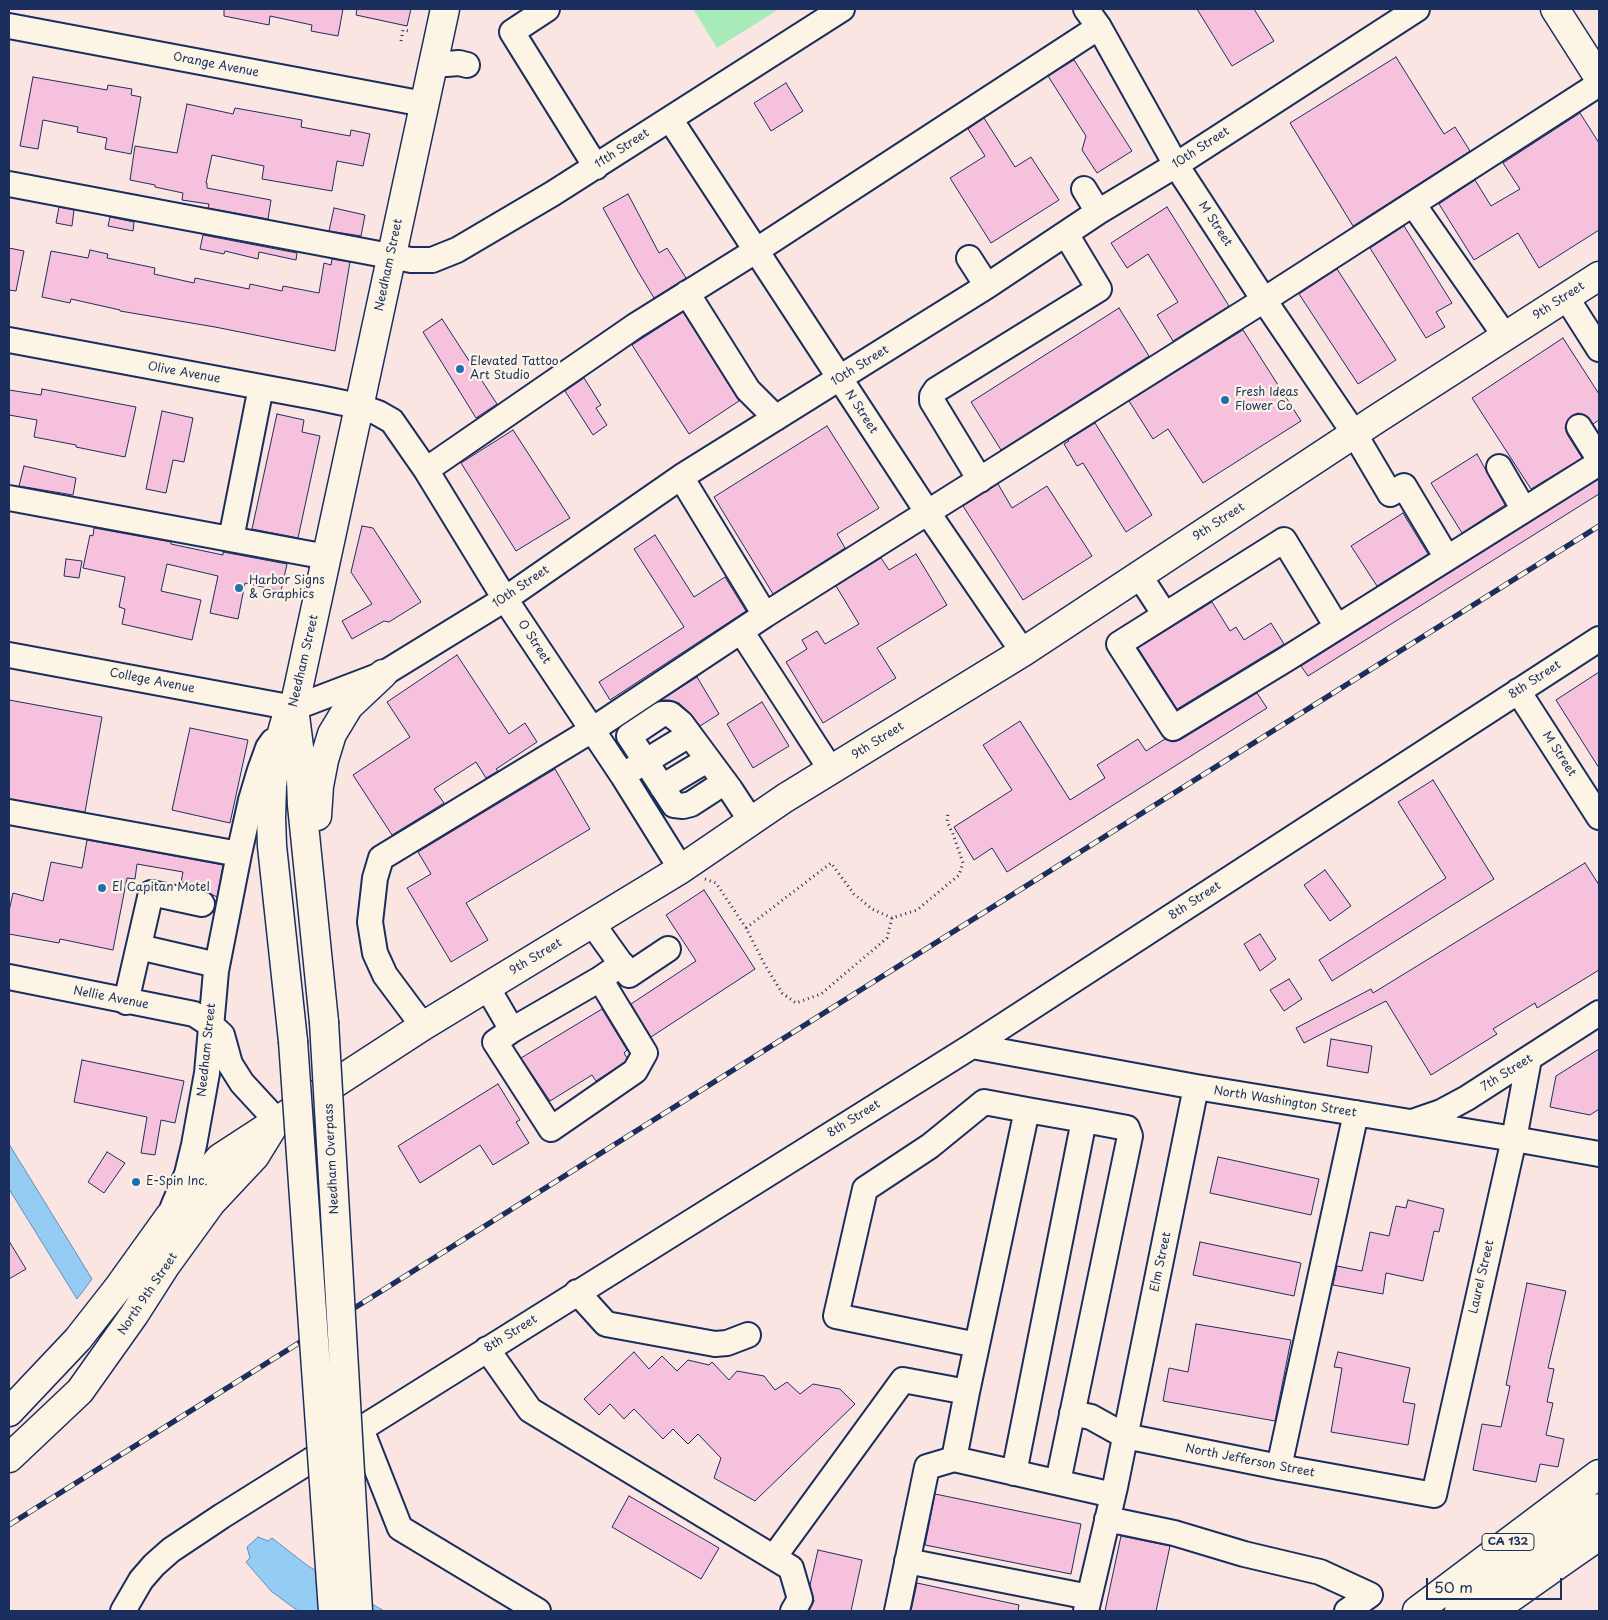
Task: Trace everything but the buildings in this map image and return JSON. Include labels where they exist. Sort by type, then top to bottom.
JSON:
[{"type":"main road","name":"Needham Street","points":[[290,715],[327,557],[445,9]]},
{"type":"main road","points":[[1555,9],[1599,78]]},
{"type":"main road","name":"9th Street","points":[[169,1217],[220,1158],[277,1120],[423,1026],[681,869],[751,821],[831,770],[1023,652],[1354,433],[1599,276]]},
{"type":"main road","points":[[315,932],[317,814],[319,786],[326,747],[349,706],[383,674]]},
{"type":"main road","points":[[290,715],[276,754],[270,817],[293,1042],[333,1611]]},
{"type":"main road","name":"Needham Overpass","points":[[290,715],[300,755],[302,805],[324,1022],[358,1611]]},
{"type":"main road","name":"North 9th Street","points":[[9,1458],[80,1391],[211,1203],[255,1156],[277,1120]]},
{"type":"main road","points":[[9,1412],[78,1339],[118,1288],[169,1217]]},
{"type":"main road","name":"CA 132","points":[[1417,1611],[1599,1474]]},
{"type":"main road","points":[[1459,1611],[1599,1508]]},
{"type":"main road","points":[[1492,1611],[1599,1536]]},
{"type":"street","points":[[9,26],[13,9]]},
{"type":"street","points":[[547,9],[512,32],[596,166]]},
{"type":"street","name":"11th Street","points":[[9,184],[422,261],[444,256],[544,199],[842,9]]},
{"type":"street","name":"10th Street","points":[[290,715],[383,674],[505,599],[681,477],[987,286],[1098,212],[1176,165],[1417,9]]},
{"type":"street","points":[[426,470],[635,326],[757,250],[1092,18]]},
{"type":"street","name":"M Street","points":[[1092,18],[1176,165],[1354,433],[1390,494],[1404,486],[1447,558]]},
{"type":"street","name":"Orange Avenue","points":[[9,26],[424,104]]},
{"type":"street","points":[[433,65],[467,64]]},
{"type":"street","points":[[423,1026],[385,974],[374,953],[370,922],[375,878],[381,858],[592,730],[765,615],[1264,300],[1599,84]]},
{"type":"street","name":"N Street","points":[[670,119],[928,513],[1023,652]]},
{"type":"street","points":[[1084,190],[1098,212]]},
{"type":"street","points":[[1413,204],[1505,336]]},
{"type":"street","points":[[980,480],[932,401],[932,396],[936,390],[1099,289],[1066,234]]},
{"type":"street","points":[[969,258],[987,286]]},
{"type":"street","points":[[687,293],[748,390],[776,418]]},
{"type":"street","points":[[1566,297],[1599,349]]},
{"type":"street","name":"Olive Avenue","points":[[9,340],[358,406]]},
{"type":"street","points":[[232,539],[261,387]]},
{"type":"street","name":"O Street","points":[[358,406],[378,413],[392,421],[426,470],[505,599],[623,776],[681,869]]},
{"type":"street","points":[[1578,427],[1599,459]]},
{"type":"street","points":[[1338,627],[1284,540],[1119,644],[1173,728],[1338,627],[1599,463]]},
{"type":"street","points":[[1499,467],[1524,510]]},
{"type":"street","points":[[681,477],[765,615]]},
{"type":"street","points":[[9,498],[327,557]]},
{"type":"street","points":[[1139,575],[1165,615]]},
{"type":"street","points":[[741,631],[831,770]]},
{"type":"street","name":"8th Street","points":[[123,1611],[141,1580],[154,1564],[171,1550],[222,1516],[972,1046],[1599,639]]},
{"type":"street","name":"College Avenue","points":[[9,655],[290,715]]},
{"type":"street","name":"M Street","points":[[1518,691],[1599,817]]},
{"type":"street","points":[[725,782],[698,800],[683,806],[674,805],[629,736],[662,714],[670,714],[681,723],[725,782],[751,821]]},
{"type":"street","name":"Needham Street","points":[[169,1217],[187,1174],[192,1156],[207,1073],[217,964],[214,906],[239,854],[251,800],[268,748],[290,715]]},
{"type":"street","points":[[623,776],[689,735]]},
{"type":"street","points":[[662,787],[707,760]]},
{"type":"street","points":[[9,812],[239,854]]},
{"type":"street","points":[[126,1002],[151,893],[214,906]]},
{"type":"street","points":[[592,923],[629,975],[668,949]]},
{"type":"street","points":[[139,947],[217,964]]},
{"type":"street","points":[[600,979],[645,1054],[635,1071],[551,1129],[495,1042],[622,964]]},
{"type":"street","name":"Nellie Avenue","points":[[9,977],[126,1002],[194,1014],[211,1025]]},
{"type":"street","points":[[487,987],[512,1030]]},
{"type":"street","name":"7th Street","points":[[1410,1123],[1441,1112],[1492,1083],[1599,1013]]},
{"type":"street","points":[[211,1025],[222,1035],[230,1064],[242,1083],[277,1120]]},
{"type":"street","name":"North Washington Street","points":[[972,1046],[1196,1087],[1599,1154]]},
{"type":"street","name":"Laurel Street","points":[[1434,1495],[1514,1139],[1529,1059]]},
{"type":"street","name":"Elm Street","points":[[1087,1604],[1113,1494],[1196,1087]]},
{"type":"street","points":[[977,1345],[836,1316],[865,1189],[930,1146],[984,1102],[1127,1128],[1130,1136],[1058,1482]]},
{"type":"street","points":[[954,1460],[1027,1110]]},
{"type":"street","points":[[1279,1467],[1356,1113]]},
{"type":"street","points":[[1014,1473],[1084,1120]]},
{"type":"street","points":[[577,1292],[606,1324],[715,1344],[727,1343],[748,1335]]},
{"type":"street","points":[[487,1349],[530,1410],[791,1568],[800,1599],[794,1611]]},
{"type":"street","points":[[774,1557],[902,1380],[967,1392]]},
{"type":"street","name":"North Jefferson Street","points":[[1072,1413],[1091,1416],[1125,1436],[1279,1467],[1434,1495]]},
{"type":"street","points":[[361,1429],[400,1528],[538,1611]]},
{"type":"street","points":[[897,1611],[927,1467],[954,1460],[1113,1494]]},
{"type":"street","points":[[1107,1519],[1174,1533],[1244,1554],[1320,1572],[1370,1595],[1347,1611]]},
{"type":"street","points":[[907,1561],[1087,1604]]},
{"type":"path","points":[[401,41],[403,30],[409,31]]},
{"type":"path","points":[[746,928],[831,863],[854,894],[872,909],[892,918],[917,910],[959,876],[963,863],[947,822],[948,812]]},
{"type":"path","points":[[681,869],[716,883],[746,928],[782,993],[796,1004],[821,994],[871,953],[887,938],[892,918]]},
{"type":"green space","points":[[693,9],[779,9],[717,48]]},
{"type":"water","points":[[9,1144],[92,1279],[77,1299],[9,1189]]},
{"type":"water","points":[[258,1537],[268,1541],[272,1538],[308,1566],[384,1611],[298,1611],[271,1591],[246,1562],[250,1558],[247,1547]]},
{"type":"railway","points":[[9,1525],[1599,526]]},
{"type":"place","name":"Elevated Tattoo Art Studio","points":[[460,369]]},
{"type":"place","name":"Fresh Ideas Flower Co","points":[[1225,400]]},
{"type":"place","name":"Harbor Signs & Graphics","points":[[239,588]]},
{"type":"place","name":"El Capitan Motel","points":[[102,888]]},
{"type":"place","name":"E-Spin Inc.","points":[[136,1182]]}]
